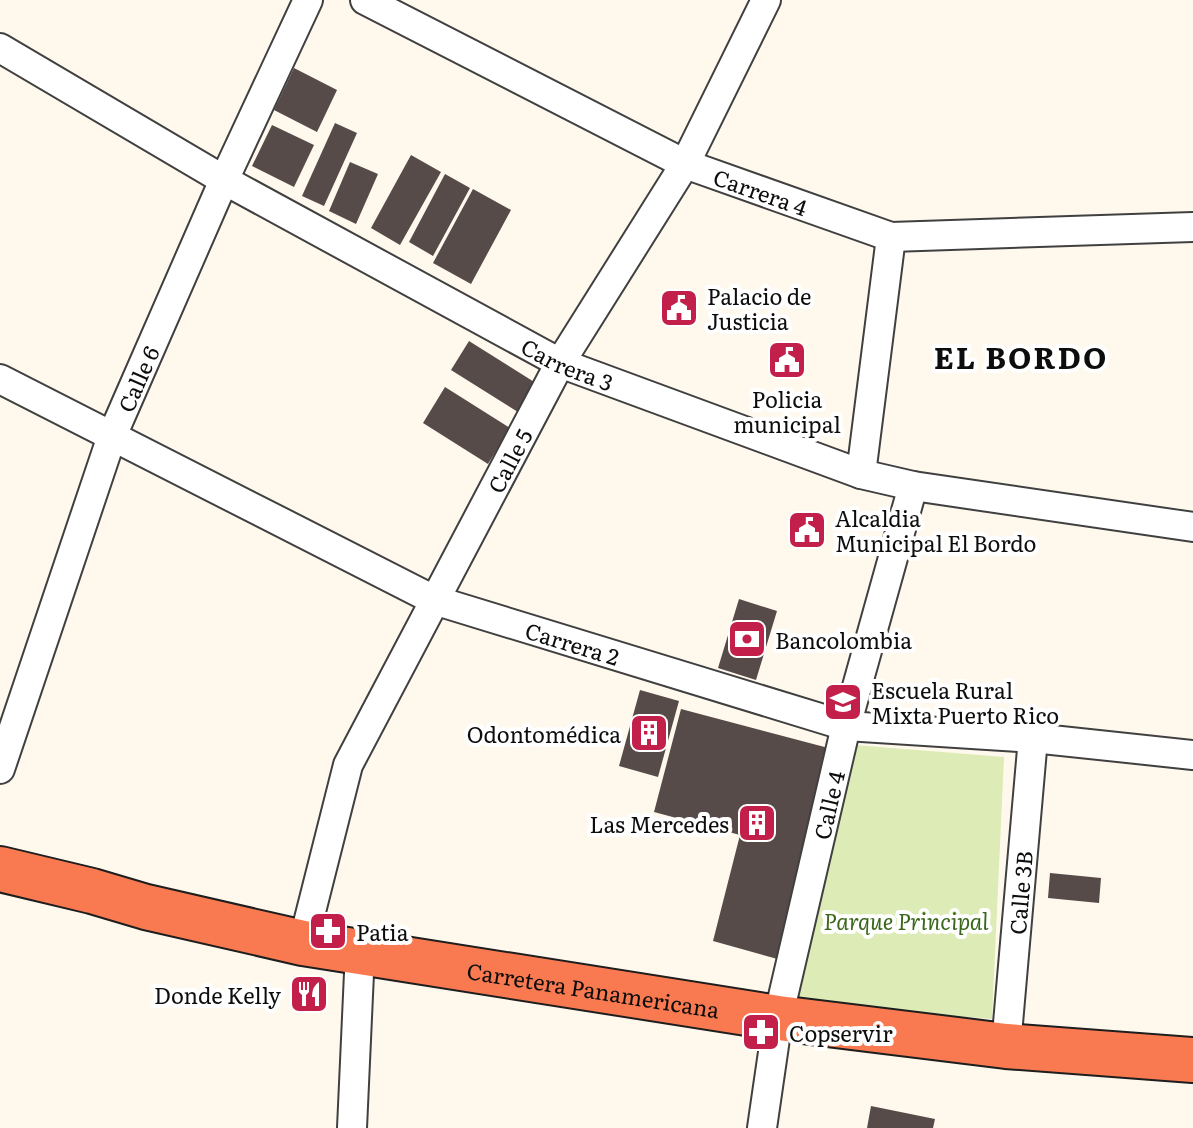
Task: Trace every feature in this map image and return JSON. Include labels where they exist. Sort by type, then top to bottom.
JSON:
[{"type":"highway","name":"Carretera Panamericana","points":[[0,869],[303,943],[778,1018],[1006,1046],[1193,1060]]},
{"type":"street","name":"Calle 6","points":[[0,769],[112,436],[224,180],[308,0]]},
{"type":"street","name":"Carrera 4","points":[[365,0],[685,164],[891,237],[1193,227]]},
{"type":"street","name":"Calle 5","points":[[303,943],[348,765],[560,363],[685,164],[766,0]]},
{"type":"street","name":"Carrera 3","points":[[0,48],[224,180],[560,363],[861,474],[913,486],[1193,527]]},
{"type":"street","points":[[861,474],[891,237]]},
{"type":"street","name":"Carrera 2","points":[[0,379],[434,600],[846,726],[1033,738],[1193,755]]},
{"type":"street","name":"Calle 4","points":[[762,1128],[778,1018],[846,726],[913,486]]},
{"type":"street","name":"Calle 3B","points":[[1006,1046],[1033,738]]},
{"type":"street","points":[[352,1128],[360,951]]},
{"type":"green space","name":"Parque Principal","points":[[855,745],[1004,757],[992,1019],[793,1003]]},
{"type":"building","points":[[294,68],[337,90],[317,132],[274,110]]},
{"type":"building","points":[[335,123],[357,133],[324,206],[302,196]]},
{"type":"building","points":[[272,125],[314,145],[294,187],[252,166]]},
{"type":"building","points":[[411,155],[441,172],[400,245],[371,228]]},
{"type":"building","points":[[350,162],[378,174],[356,224],[329,211]]},
{"type":"building","points":[[445,174],[470,188],[433,256],[409,242]]},
{"type":"building","points":[[473,189],[511,210],[471,284],[433,263]]},
{"type":"building","points":[[469,341],[539,385],[521,414],[451,370]]},
{"type":"building","points":[[445,387],[510,428],[488,464],[423,423]]},
{"type":"building","name":"Bancolombia","points":[[739,599],[777,611],[756,680],[718,668]]},
{"type":"building","name":"Odontomédica","points":[[640,690],[679,701],[658,777],[619,766]]},
{"type":"building","name":"Las Mercedes","points":[[681,709],[836,750],[781,960],[713,941],[740,835],[654,812]]},
{"type":"building","points":[[1050,873],[1101,878],[1099,903],[1048,898]]},
{"type":"building","points":[[871,1106],[935,1119],[933,1128],[867,1128]]},
{"type":"place","name":"Palacio de Justicia","points":[[679,308]]},
{"type":"place","name":"Policia municipal","points":[[787,360]]},
{"type":"place","name":"Alcaldia Municipal El Bordo","points":[[807,530]]},
{"type":"place","name":"Bancolombia","points":[[747,639]]},
{"type":"place","name":"Escuela Rural Mixta Puerto Rico","points":[[843,702]]},
{"type":"place","name":"Odontomédica","points":[[649,733]]},
{"type":"place","name":"Las Mercedes","points":[[757,823]]},
{"type":"place","name":"Patia","points":[[328,931]]},
{"type":"place","name":"Donde Kelly","points":[[309,994]]},
{"type":"place","name":"Copservir","points":[[761,1032]]},
{"type":"district","name":"EL BORDO","points":[[1021,356]]}]
